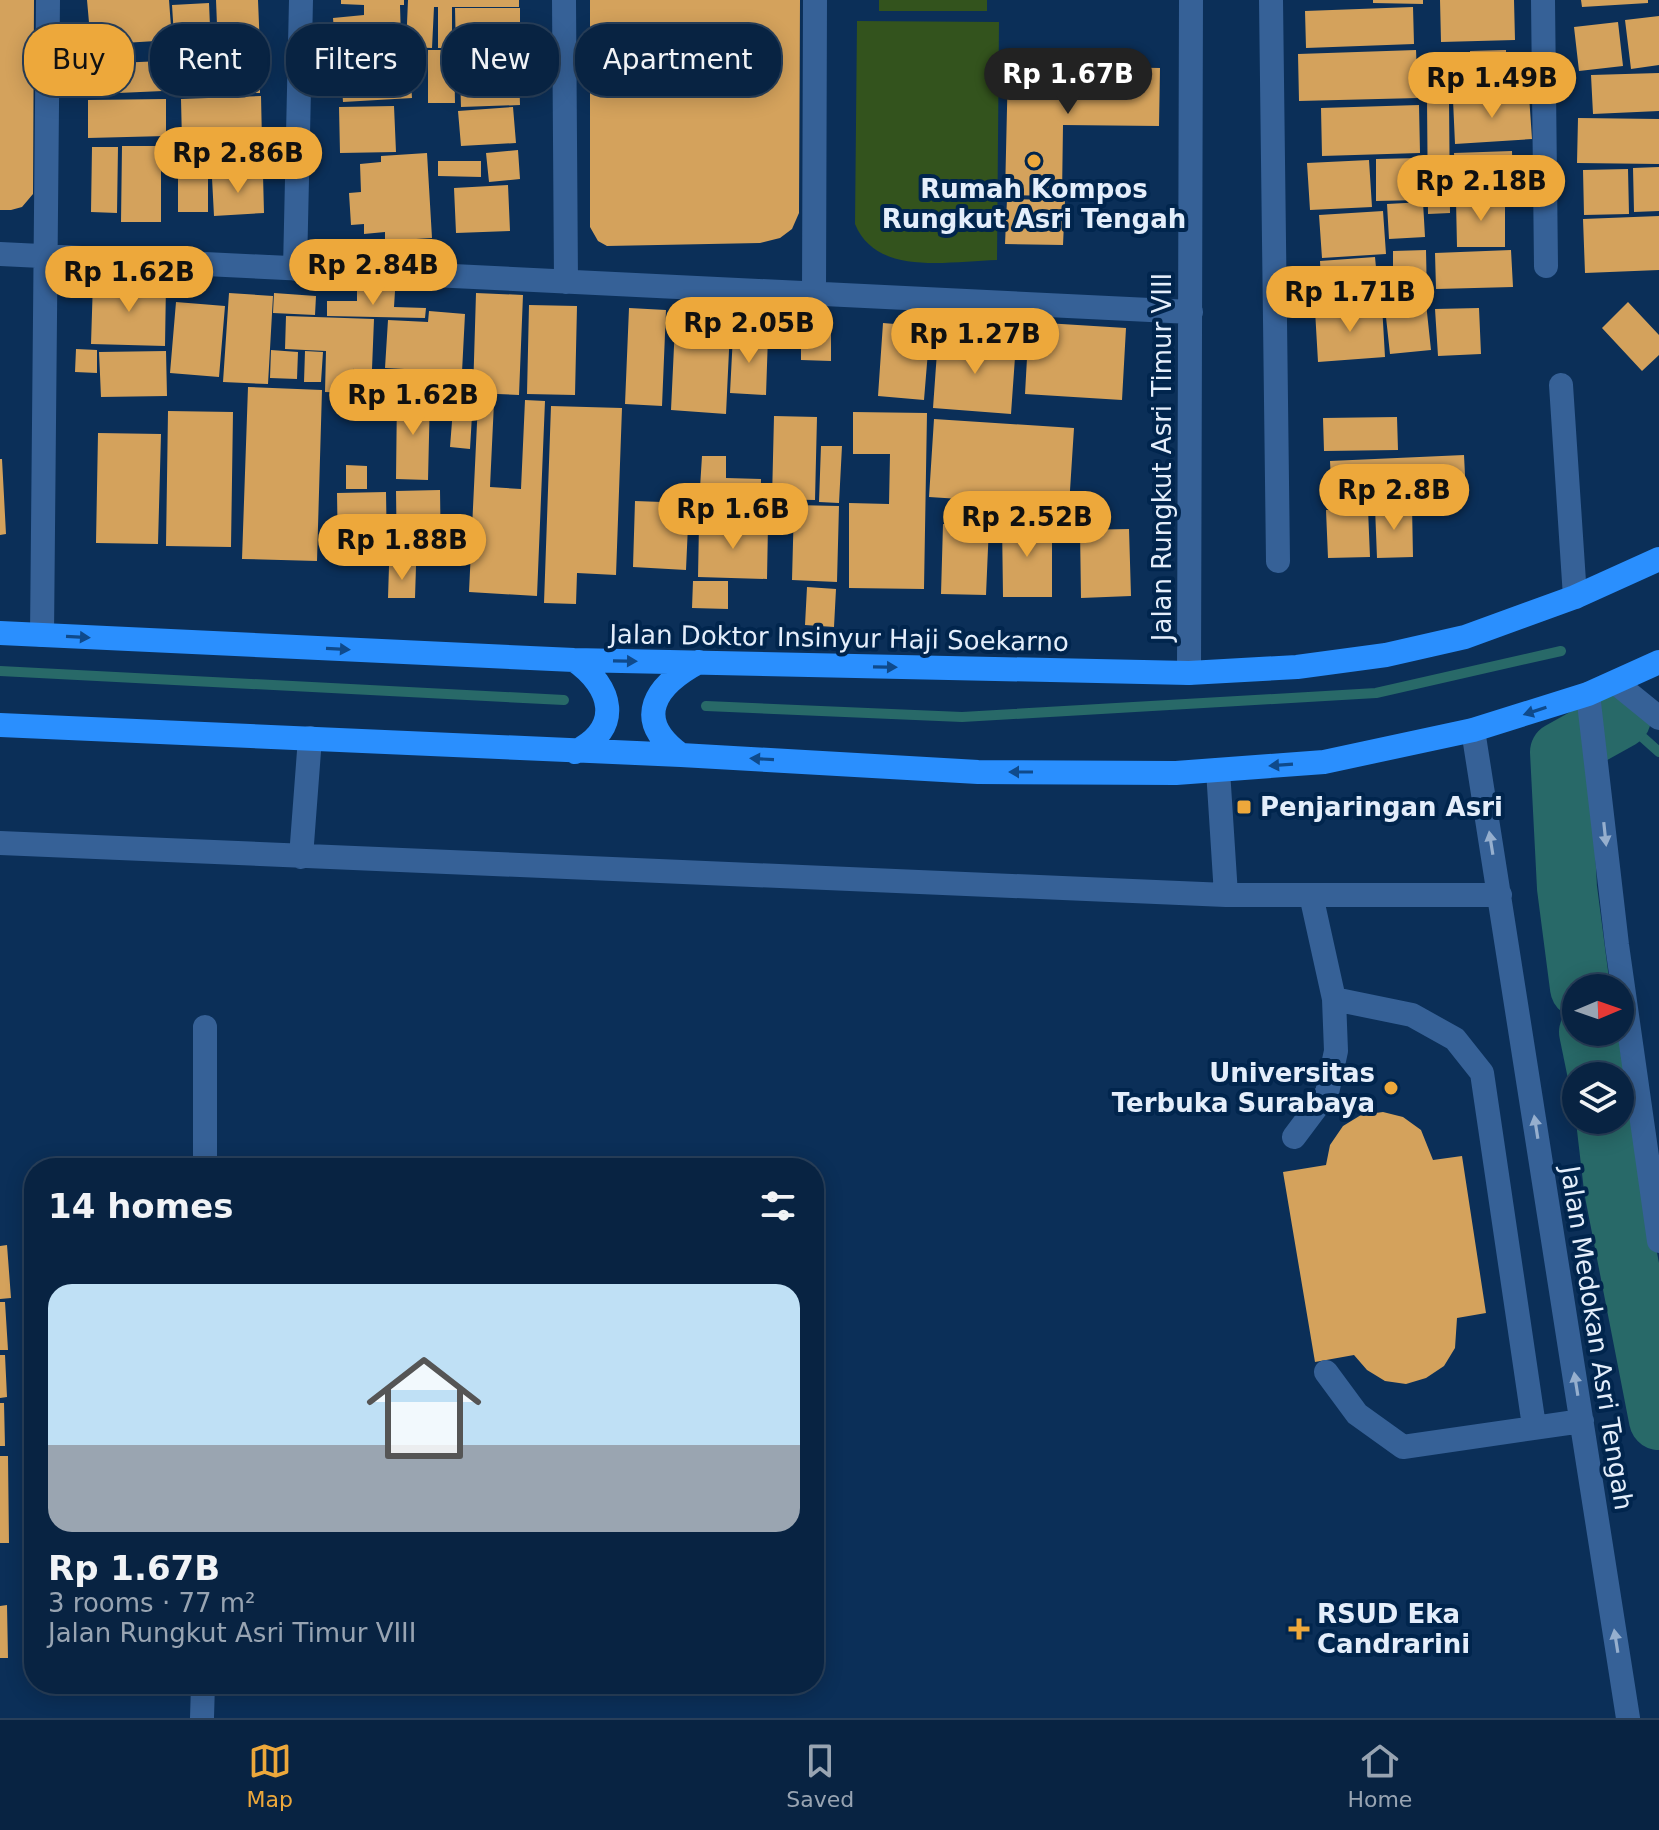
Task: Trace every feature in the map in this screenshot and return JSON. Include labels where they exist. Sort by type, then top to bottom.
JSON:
[{"type":"main road","name":"Jalan Doktor Insinyur Haji Soekarno","points":[[0,633],[574,660],[1189,673],[1297,667],[1386,655],[1465,637],[1575,597],[1659,559]]},
{"type":"main road","points":[[574,660],[599,682],[606,698],[608,715],[602,731],[591,744],[575,752]]},
{"type":"main road","points":[[681,755],[667,745],[657,730],[655,705],[667,682],[699,662]]},
{"type":"main road","points":[[0,725],[681,755],[978,772],[1218,770],[1324,762],[1473,730],[1588,694],[1659,662]]},
{"type":"street","points":[[42,635],[48,0]]},
{"type":"street","points":[[295,269],[301,0]]},
{"type":"street","points":[[564,0],[566,282]]},
{"type":"street","points":[[814,294],[815,0]]},
{"type":"street","name":"Jalan Rungkut Asri Timur VIII","points":[[1189,673],[1191,0]]},
{"type":"street","points":[[1271,0],[1278,561]]},
{"type":"street","points":[[1543,0],[1546,266]]},
{"type":"street","points":[[0,254],[1191,312]]},
{"type":"street","points":[[1561,385],[1575,597]]},
{"type":"street","points":[[1616,683],[1659,718]]},
{"type":"street","points":[[1588,694],[1617,945],[1659,1241]]},
{"type":"street","name":"Jalan Medokan Asri Tengah","points":[[1473,730],[1628,1718]]},
{"type":"street","points":[[301,857],[310,738]]},
{"type":"street","points":[[1218,770],[1226,895]]},
{"type":"street","points":[[0,843],[1226,895],[1500,895]]},
{"type":"street","points":[[1294,1137],[1327,1093],[1336,1051],[1334,999],[1311,895]]},
{"type":"street","points":[[1334,999],[1412,1015],[1455,1039],[1482,1073],[1534,1426]]},
{"type":"street","points":[[205,1027],[205,1158]]},
{"type":"street","points":[[1326,1372],[1357,1414],[1403,1447],[1582,1421]]},
{"type":"street","points":[[202,1718],[203,1694]]},
{"type":"green space","points":[[879,0],[987,0],[987,11],[879,11]]},
{"type":"green space","points":[[857,21],[999,22],[997,260],[937,263],[897,259],[865,241],[855,224]]},
{"type":"building","points":[[0,0],[34,0],[34,24],[24,24],[24,96],[34,96],[33,194],[22,207],[0,210]]},
{"type":"building","points":[[87,0],[169,0],[171,24],[150,24],[150,41],[134,42],[134,24],[89,24]]},
{"type":"building","points":[[216,0],[258,0],[259,24],[217,24]]},
{"type":"building","points":[[341,0],[404,0],[404,5],[400,5],[401,24],[333,24],[333,18],[364,15],[364,5],[341,4]]},
{"type":"building","points":[[408,0],[519,0],[519,7],[452,7],[452,24],[442,24],[442,48],[438,48],[438,7],[434,7],[432,48],[426,48],[426,24],[407,24]]},
{"type":"building","points":[[590,0],[800,0],[799,213],[792,229],[780,238],[760,243],[607,246],[598,241],[590,227],[590,96],[781,96],[781,24],[590,24]]},
{"type":"building","points":[[1373,0],[1423,0],[1423,4],[1373,3]]},
{"type":"building","points":[[1440,0],[1514,0],[1515,40],[1441,42]]},
{"type":"building","points":[[1581,0],[1648,0],[1648,3],[1582,7]]},
{"type":"building","points":[[209,3],[210,24],[173,24],[172,5]]},
{"type":"building","points":[[1413,7],[1414,44],[1306,48],[1305,11]]},
{"type":"building","points":[[455,8],[520,8],[520,24],[455,24]]},
{"type":"building","points":[[1659,16],[1659,65],[1631,69],[1625,20]]},
{"type":"building","points":[[1618,22],[1623,66],[1579,71],[1574,27]]},
{"type":"building","points":[[428,50],[442,50],[442,96],[455,96],[455,103],[428,103]]},
{"type":"building","points":[[1416,50],[1418,98],[1299,101],[1298,54]]},
{"type":"building","points":[[1506,50],[1506,89],[1471,90],[1470,51]]},
{"type":"building","points":[[1465,52],[1466,89],[1431,90],[1429,53]]},
{"type":"building","points":[[134,62],[150,62],[150,92],[134,92]]},
{"type":"building","name":"Rumah Kompos Rungkut Asri Tengah","points":[[1008,65],[1160,68],[1159,126],[1063,125],[1062,196],[1005,195]]},
{"type":"building","points":[[1659,73],[1659,111],[1593,114],[1591,75]]},
{"type":"building","points":[[1529,95],[1532,139],[1455,144],[1453,100]]},
{"type":"building","points":[[261,96],[262,141],[182,142],[181,99]]},
{"type":"building","points":[[343,96],[412,96],[412,98],[343,102]]},
{"type":"building","points":[[461,96],[520,96],[520,105],[461,107]]},
{"type":"building","points":[[166,99],[166,136],[88,138],[88,100]]},
{"type":"building","points":[[1449,99],[1450,213],[1428,214],[1427,100]]},
{"type":"building","points":[[1419,105],[1420,153],[1322,156],[1321,108]]},
{"type":"building","points":[[394,106],[396,152],[340,153],[339,107]]},
{"type":"building","points":[[513,107],[516,143],[461,146],[458,111]]},
{"type":"building","points":[[1578,118],[1659,119],[1659,164],[1577,163]]},
{"type":"building","points":[[264,144],[265,172],[212,175],[211,147]]},
{"type":"building","points":[[122,146],[161,146],[161,222],[121,222]]},
{"type":"building","points":[[92,147],[118,147],[117,213],[91,212]]},
{"type":"building","points":[[518,150],[520,179],[489,182],[486,153]]},
{"type":"building","points":[[1512,151],[1513,193],[1456,195],[1454,153]]},
{"type":"building","points":[[427,153],[432,238],[385,241],[385,232],[364,234],[364,224],[351,225],[349,193],[361,192],[360,164],[381,162],[381,156]]},
{"type":"building","points":[[178,154],[208,154],[208,212],[178,212]]},
{"type":"building","points":[[1419,158],[1420,200],[1376,201],[1376,159]]},
{"type":"building","points":[[1369,160],[1372,207],[1310,210],[1307,163]]},
{"type":"building","points":[[438,161],[481,161],[481,177],[438,176]]},
{"type":"building","points":[[1659,167],[1659,211],[1634,212],[1633,168]]},
{"type":"building","points":[[1628,169],[1629,214],[1584,215],[1583,170]]},
{"type":"building","points":[[263,175],[264,213],[214,216],[212,178]]},
{"type":"building","points":[[508,185],[510,231],[456,233],[454,188]]},
{"type":"building","points":[[1007,199],[1065,200],[1063,245],[1005,244]]},
{"type":"building","points":[[1505,199],[1505,247],[1457,247],[1456,200]]},
{"type":"building","points":[[1423,202],[1425,237],[1389,239],[1387,204]]},
{"type":"building","points":[[1383,211],[1386,254],[1322,258],[1319,215]]},
{"type":"building","points":[[1659,216],[1659,270],[1585,273],[1583,219]]},
{"type":"building","points":[[1426,250],[1427,299],[1315,304],[1314,285],[1393,280],[1393,251]]},
{"type":"building","points":[[1511,250],[1513,287],[1436,289],[1435,253]]},
{"type":"building","points":[[1375,257],[1377,278],[1321,282],[1320,261]]},
{"type":"building","points":[[93,281],[166,283],[165,346],[91,344]]},
{"type":"building","points":[[357,290],[395,291],[394,307],[426,308],[425,318],[327,316],[327,301],[357,301]]},
{"type":"building","points":[[229,293],[273,296],[268,384],[223,382]]},
{"type":"building","points":[[274,293],[316,296],[315,315],[273,313]]},
{"type":"building","points":[[476,293],[523,295],[519,395],[473,393]]},
{"type":"building","points":[[176,302],[225,306],[219,377],[170,373]]},
{"type":"building","points":[[1628,302],[1659,335],[1659,355],[1642,371],[1602,328]]},
{"type":"building","points":[[1426,303],[1431,350],[1390,354],[1385,308]]},
{"type":"building","points":[[676,304],[731,308],[726,414],[671,410]]},
{"type":"building","points":[[529,305],[577,306],[575,395],[527,394]]},
{"type":"building","points":[[1382,305],[1385,357],[1318,362],[1315,310]]},
{"type":"building","points":[[629,308],[666,310],[662,406],[625,404]]},
{"type":"building","points":[[1479,308],[1481,354],[1438,356],[1435,309]]},
{"type":"building","points":[[429,311],[465,314],[462,372],[385,368],[388,320],[428,322]]},
{"type":"building","points":[[286,316],[374,319],[372,369],[389,370],[388,395],[353,394],[354,368],[350,393],[325,392],[326,351],[285,349]]},
{"type":"building","points":[[1029,322],[1126,328],[1122,400],[1025,394]]},
{"type":"building","points":[[883,323],[930,327],[924,400],[878,396]]},
{"type":"building","points":[[801,327],[831,328],[831,361],[801,360]]},
{"type":"building","points":[[733,335],[768,336],[766,395],[730,393]]},
{"type":"building","points":[[938,338],[1016,343],[1011,414],[933,408]]},
{"type":"building","points":[[76,349],[97,350],[97,373],[75,372]]},
{"type":"building","points":[[271,350],[298,352],[297,379],[270,378]]},
{"type":"building","points":[[166,351],[167,396],[101,397],[99,352]]},
{"type":"building","points":[[305,351],[323,352],[321,382],[304,382]]},
{"type":"building","points":[[426,374],[455,374],[455,392],[426,392]]},
{"type":"building","points":[[248,387],[322,390],[317,561],[242,559]]},
{"type":"building","points":[[397,394],[430,395],[428,480],[396,479]]},
{"type":"building","points":[[454,396],[473,398],[470,449],[450,447]]},
{"type":"building","points":[[525,400],[545,401],[537,596],[469,592],[478,402],[494,402],[490,487],[521,489]]},
{"type":"building","points":[[551,406],[622,408],[616,575],[577,573],[576,604],[544,603]]},
{"type":"building","points":[[168,411],[233,412],[231,547],[166,546]]},
{"type":"building","points":[[853,412],[927,413],[924,589],[849,588],[849,503],[889,504],[890,454],[853,454]]},
{"type":"building","points":[[774,416],[817,417],[815,500],[772,499]]},
{"type":"building","points":[[1397,417],[1398,450],[1324,451],[1323,418]]},
{"type":"building","points":[[934,419],[1074,428],[1069,506],[929,497]]},
{"type":"building","points":[[98,433],[161,434],[158,544],[96,543]]},
{"type":"building","points":[[821,446],[842,446],[839,503],[819,502]]},
{"type":"building","points":[[1464,455],[1466,495],[1332,502],[1330,461]]},
{"type":"building","points":[[702,456],[726,456],[726,478],[761,479],[760,520],[698,520]]},
{"type":"building","points":[[0,459],[6,534],[0,535]]},
{"type":"building","points":[[346,465],[367,466],[367,489],[346,489]]},
{"type":"building","points":[[440,490],[441,562],[397,563],[396,491]]},
{"type":"building","points":[[386,492],[387,556],[338,557],[337,493]]},
{"type":"building","points":[[635,501],[689,503],[686,570],[633,567]]},
{"type":"building","points":[[794,505],[839,506],[837,582],[792,580]]},
{"type":"building","points":[[1412,506],[1413,557],[1377,558],[1375,507]]},
{"type":"building","points":[[1368,509],[1370,557],[1328,558],[1326,510]]},
{"type":"building","points":[[1002,522],[1052,522],[1052,597],[1003,597]]},
{"type":"building","points":[[699,524],[768,525],[767,579],[698,577]]},
{"type":"building","points":[[943,524],[989,525],[986,595],[941,594]]},
{"type":"building","points":[[1129,529],[1131,596],[1081,598],[1080,530]]},
{"type":"building","points":[[389,566],[416,566],[415,598],[388,598]]},
{"type":"building","points":[[693,581],[728,581],[728,609],[692,608]]},
{"type":"building","points":[[807,587],[836,589],[834,627],[805,625]]},
{"type":"building","points":[[1383,1112],[1403,1117],[1421,1130],[1433,1160],[1462,1156],[1486,1313],[1457,1318],[1455,1348],[1444,1366],[1426,1378],[1406,1384],[1385,1381],[1367,1370],[1354,1355],[1315,1362],[1283,1172],[1326,1165],[1330,1145],[1343,1126],[1361,1115]]},
{"type":"building","points":[[7,1245],[11,1298],[0,1299],[0,1246]]},
{"type":"building","points":[[0,1302],[5,1302],[8,1350],[0,1350]]},
{"type":"building","points":[[0,1355],[5,1355],[7,1397],[0,1398]]},
{"type":"building","points":[[0,1403],[4,1403],[5,1446],[0,1446]]},
{"type":"building","points":[[0,1456],[8,1456],[9,1543],[0,1543]]},
{"type":"building","points":[[7,1605],[8,1658],[0,1658],[0,1606]]},
{"type":"waterway","points":[[706,706],[962,717],[1376,693],[1561,651]]},
{"type":"waterway","points":[[0,671],[564,700]]},
{"type":"waterway","points":[[1621,718],[1659,752]]},
{"type":"waterway","points":[[1578,974],[1567,888],[1560,752],[1621,718]]},
{"type":"waterway","points":[[1592,1046],[1595,1062]]},
{"type":"waterway","points":[[1608,1134],[1614,1189],[1659,1420]]},
{"type":"place","name":"Rumah Kompos Rungkut Asri Tengah","points":[[1034,161]]},
{"type":"place","name":"Penjaringan Asri","points":[[1244,807]]},
{"type":"place","name":"Universitas Terbuka Surabaya","points":[[1391,1088]]},
{"type":"place","name":"RSUD Eka Candrarini","points":[[1299,1629]]}]
